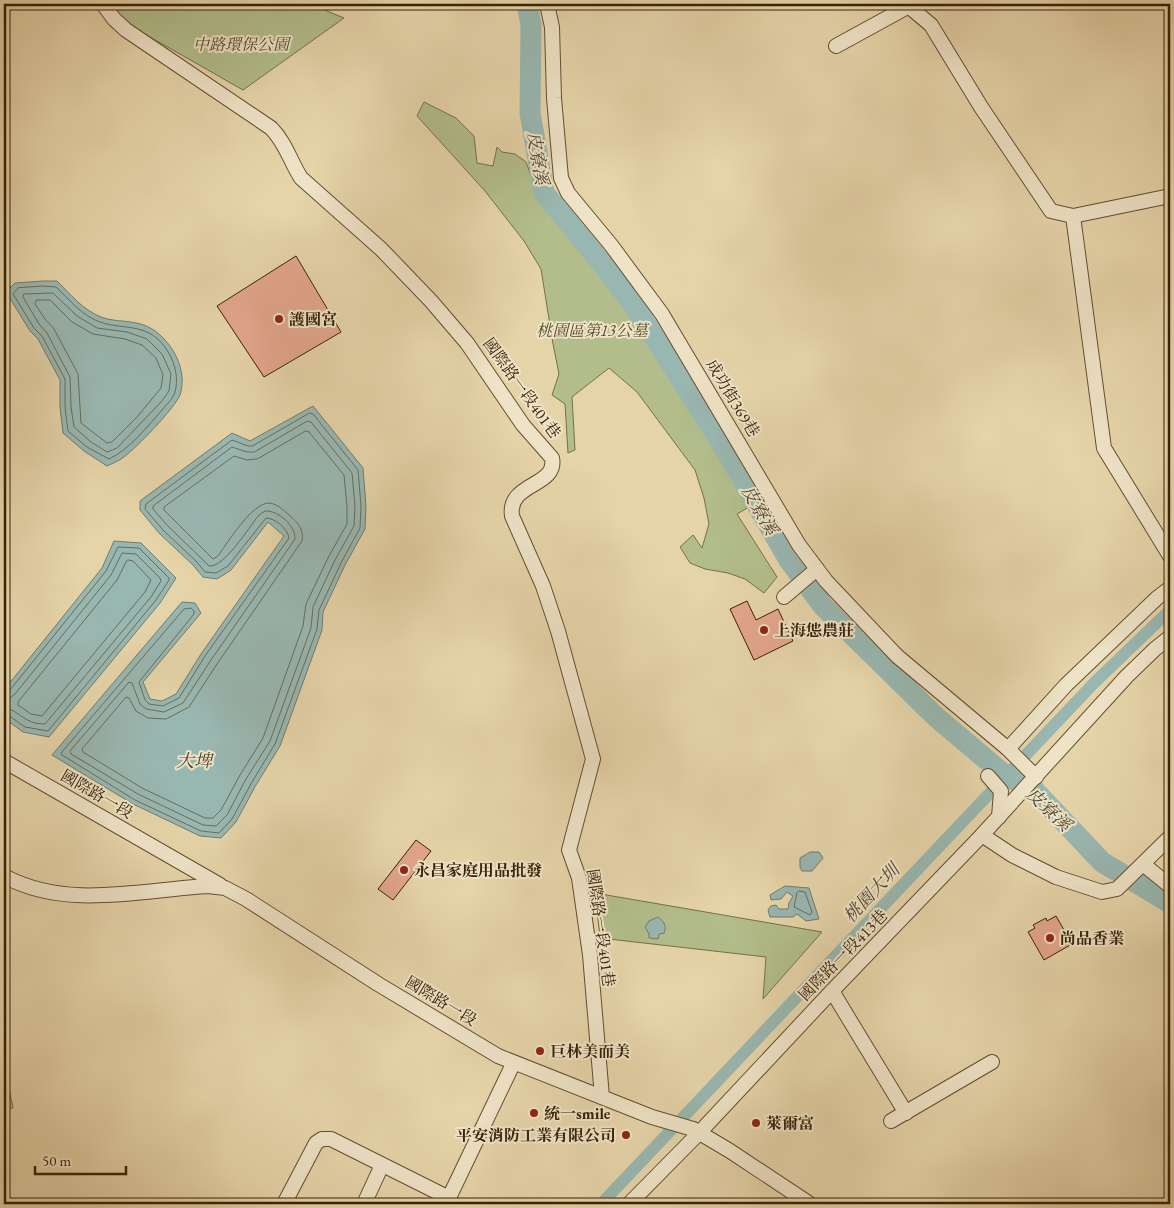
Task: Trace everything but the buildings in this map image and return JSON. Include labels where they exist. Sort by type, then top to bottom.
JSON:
[{"type":"street","name":"國際路一段401巷","points":[[104,4],[114,19],[126,30],[276,132],[286,147],[293,166],[301,178],[381,249],[431,301],[467,343],[523,425],[552,458],[551,471],[515,498],[511,508],[512,516],[543,586],[558,631],[593,759],[569,850],[579,878],[590,955],[602,1097]]},
{"type":"street","name":"成功街369巷","points":[[547,4],[552,27],[554,98],[561,178],[568,193],[611,245],[662,314],[799,546],[817,570],[897,656],[1008,749],[1036,777]]},
{"type":"street","points":[[836,46],[908,5],[931,25],[981,107],[1051,211],[1073,216],[1170,196]]},
{"type":"street","points":[[1073,216],[1104,448],[1170,556]]},
{"type":"street","points":[[784,597],[817,570]]},
{"type":"street","points":[[1008,749],[1066,684],[1156,598],[1170,588]]},
{"type":"street","points":[[1036,777],[1127,676],[1170,637]]},
{"type":"street","name":"國際路一段","points":[[4,761],[246,899],[410,1003],[498,1056],[513,1064],[696,1131]]},
{"type":"street","points":[[988,776],[1001,791],[999,817]]},
{"type":"street","name":"國際路一段413巷","points":[[629,1204],[696,1131],[1036,777]]},
{"type":"street","points":[[982,835],[1012,855],[1056,876],[1102,892],[1117,890],[1170,837]]},
{"type":"street","points":[[1141,866],[1170,886]]},
{"type":"street","name":"國際路一段","points":[[4,876],[32,888],[84,895],[105,895],[208,886],[225,888]]},
{"type":"street","points":[[832,991],[906,1113]]},
{"type":"street","points":[[891,1121],[992,1062]]},
{"type":"street","points":[[284,1204],[316,1143],[322,1139],[332,1140],[447,1201],[513,1064]]},
{"type":"street","points":[[696,1131],[810,1204]]},
{"type":"street","points":[[364,1204],[382,1165]]},
{"type":"green space","name":"中路環保公園","points":[[92,4],[310,4],[344,18],[243,90]]},
{"type":"green space","name":"桃園區第13公墓","points":[[424,102],[456,118],[474,136],[477,163],[493,166],[497,147],[502,152],[515,154],[526,162],[540,199],[634,315],[738,485],[749,507],[737,514],[777,577],[764,593],[745,579],[728,573],[705,569],[690,563],[680,547],[693,535],[702,548],[709,524],[704,498],[695,470],[637,392],[609,368],[572,397],[575,450],[568,453],[565,404],[552,395],[559,374],[541,269],[524,241],[485,191],[417,116]]},
{"type":"green space","points":[[595,893],[822,932],[763,999],[766,957],[600,938]]},
{"type":"green space","points":[[5,1070],[13,1108],[4,1109]]},
{"type":"water","points":[[57,281],[94,314],[113,320],[133,322],[152,329],[166,341],[177,358],[182,376],[180,395],[163,418],[137,445],[122,458],[107,466],[84,451],[63,433],[60,407],[60,380],[38,339],[30,331],[6,292],[15,283]]},
{"type":"water","name":"大埤","points":[[313,406],[363,468],[366,506],[365,529],[345,565],[323,612],[322,630],[280,746],[236,822],[221,838],[200,836],[133,804],[52,755],[182,602],[195,603],[201,613],[143,682],[150,699],[162,701],[176,694],[201,654],[284,536],[268,522],[231,570],[217,579],[203,577],[159,533],[140,510],[140,501],[232,433],[250,441]]},
{"type":"water","points":[[114,541],[141,543],[176,578],[160,603],[49,737],[23,732],[4,718],[4,690],[102,568]]},
{"type":"water","points":[[810,852],[819,852],[823,858],[812,871],[802,871],[800,858]]},
{"type":"water","points":[[785,886],[809,888],[819,919],[806,921],[797,914],[793,917],[770,917],[768,910],[771,906],[776,905],[779,909],[788,909],[793,896],[787,892],[781,899],[771,900],[770,895]]},
{"type":"water","points":[[658,917],[664,924],[664,933],[659,934],[658,939],[649,938],[645,927],[649,921]]},
{"type":"waterway","name":"皮寮溪","points":[[527,4],[531,25],[530,113],[544,193],[601,262],[637,310],[721,442],[789,560],[823,606],[936,717],[1006,776],[1034,790],[1102,862],[1170,903]]},
{"type":"waterway","name":"桃園大圳","points":[[601,1204],[1094,683],[1170,610]]},
{"type":"place","name":"護國宮","points":[[279,319]]},
{"type":"place","name":"上海怹農莊","points":[[764,630]]},
{"type":"place","name":"永昌家庭用品批發","points":[[404,870]]},
{"type":"place","name":"尚品香業","points":[[1050,938]]},
{"type":"place","name":"巨林美而美","points":[[540,1051]]},
{"type":"place","name":"統一smile","points":[[534,1113]]},
{"type":"place","name":"萊爾富","points":[[756,1123]]},
{"type":"place","name":"平安消防工業有限公司","points":[[626,1135]]}]
